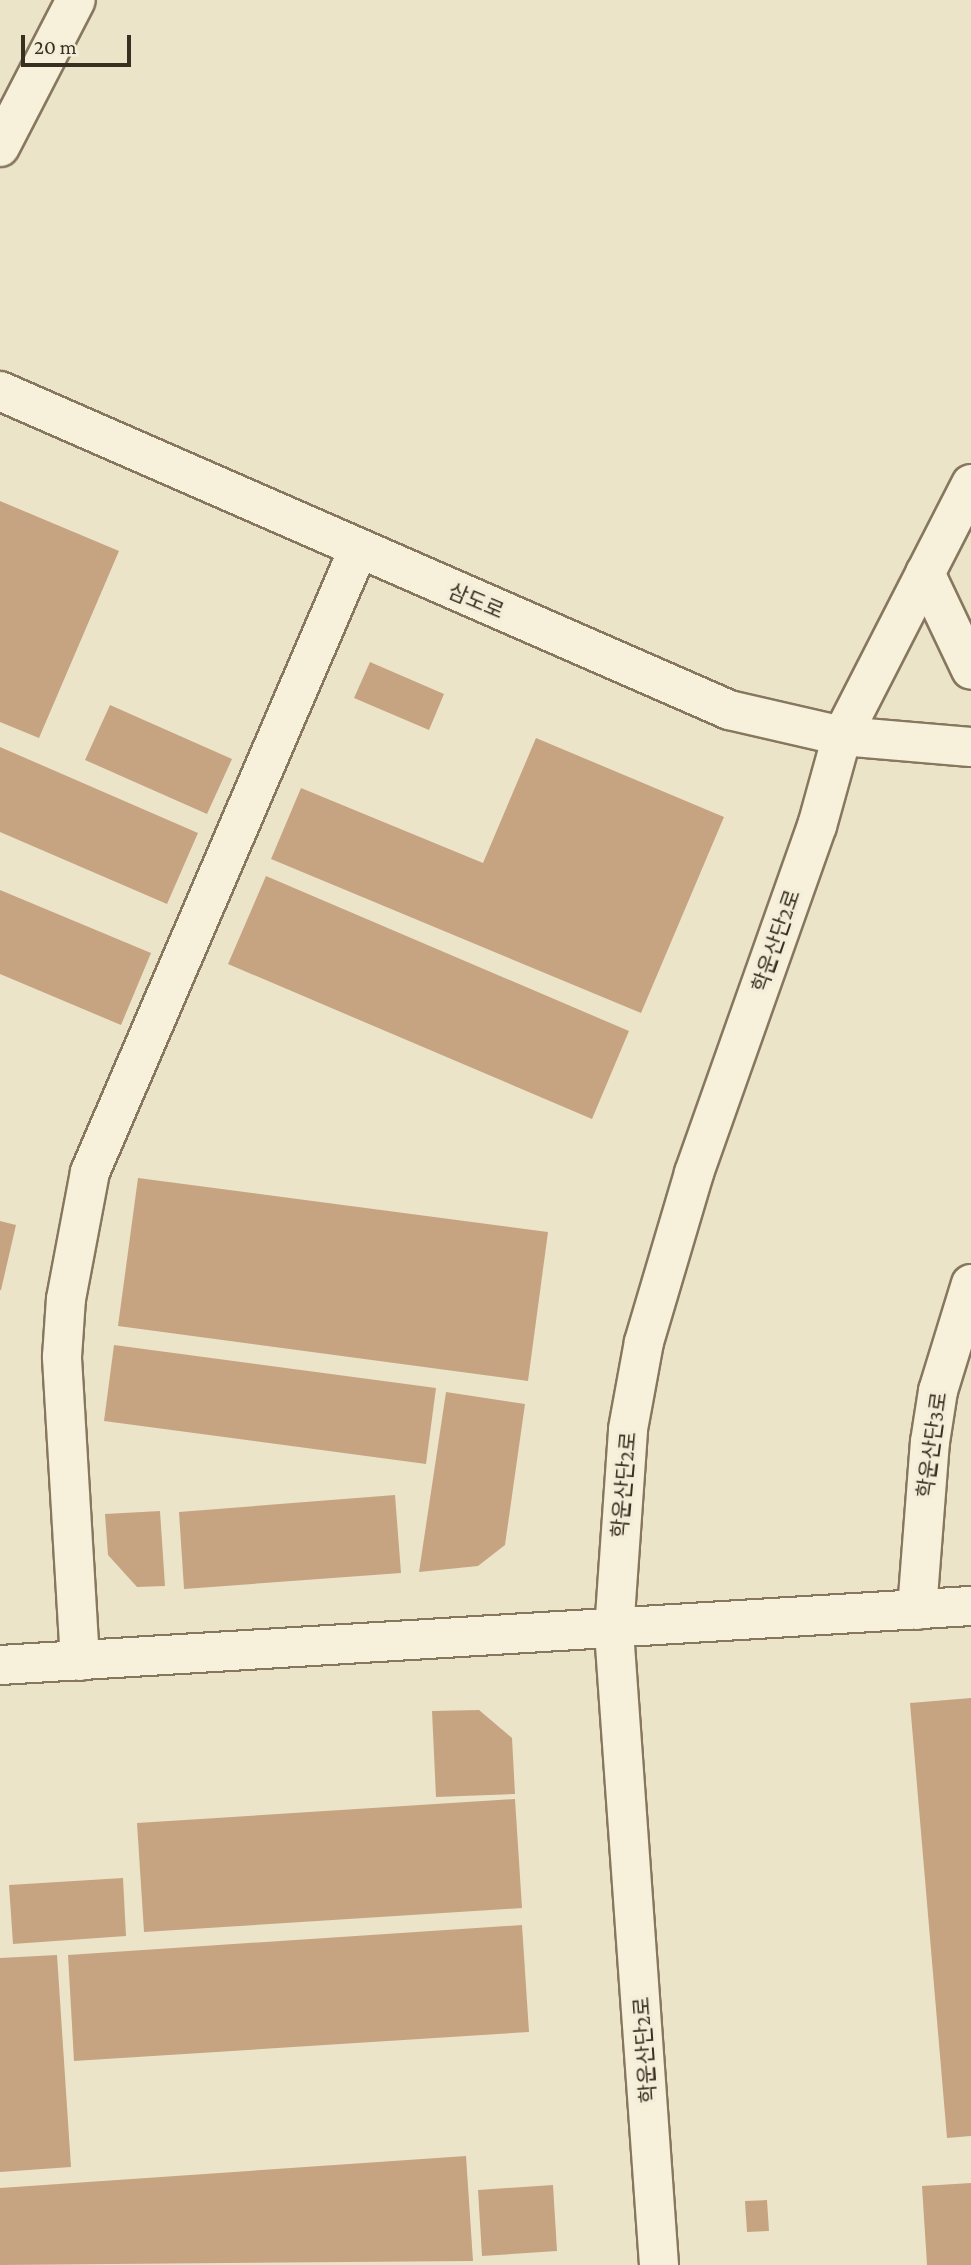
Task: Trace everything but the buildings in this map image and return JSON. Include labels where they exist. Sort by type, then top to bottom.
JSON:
[{"type":"street","points":[[0,147],[76,0]]},
{"type":"street","name":"삼도로","points":[[0,391],[358,550],[729,710],[842,736],[971,747]]},
{"type":"street","name":"학운산단2로","points":[[659,2265],[614,1631],[620,1500],[644,1342],[694,1173],[817,826],[842,736],[971,484]]},
{"type":"street","points":[[80,1661],[62,1357],[66,1299],[90,1172],[358,550]]},
{"type":"street","points":[[925,573],[971,670]]},
{"type":"street","name":"학운산단3로","points":[[917,1610],[922,1512],[955,1389],[971,1284]]},
{"type":"street","points":[[0,1665],[614,1631],[971,1606]]}]
